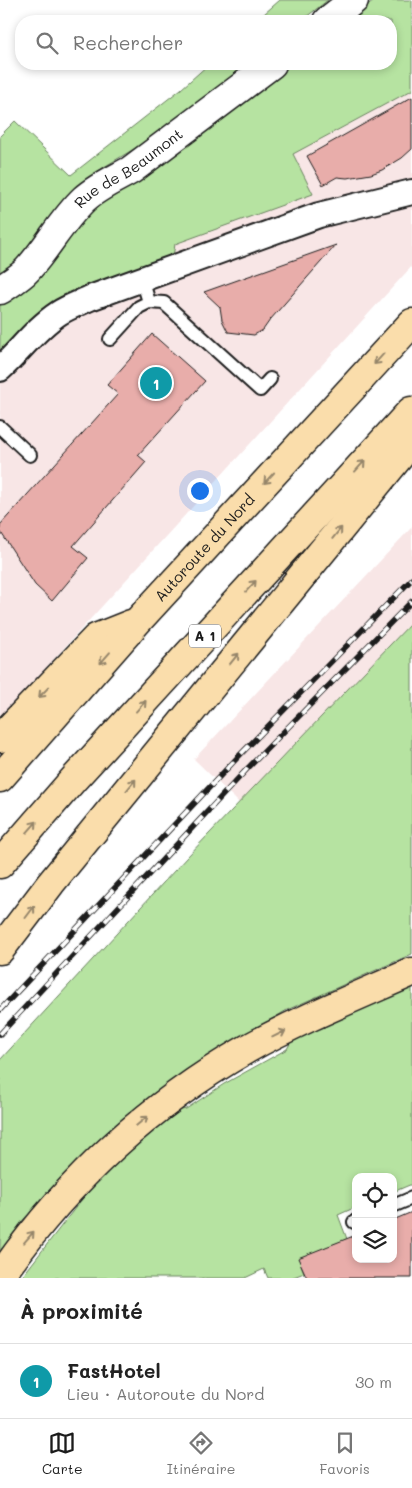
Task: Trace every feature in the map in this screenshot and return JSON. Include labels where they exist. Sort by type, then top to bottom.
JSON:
[{"type":"highway","name":"Autoroute du Nord","points":[[0,778],[137,622],[412,323]]},
{"type":"highway","name":"A 1","points":[[0,864],[80,773],[412,410]]},
{"type":"highway","points":[[0,950],[51,883],[400,456],[412,425]]},
{"type":"highway","points":[[0,738],[96,638],[137,622]]},
{"type":"highway","points":[[0,1277],[23,1244],[78,1181],[123,1137],[174,1096],[248,1049],[312,1017],[412,972]]},
{"type":"street","points":[[335,15],[354,0]]},
{"type":"street","name":"Rue de Beaumont","points":[[0,290],[27,271],[46,248],[64,220],[86,197],[131,170],[264,70]]},
{"type":"street","points":[[0,369],[42,326],[60,312],[90,298],[319,215],[412,192]]},
{"type":"lane","points":[[142,279],[149,302]]},
{"type":"lane","points":[[110,339],[139,307],[149,302],[164,303],[260,390],[270,379]]},
{"type":"lane","points":[[0,427],[30,455]]},
{"type":"lane","points":[[397,1204],[412,1198]]},
{"type":"shaded area","points":[[412,90],[412,266],[0,716],[0,354],[59,300],[106,279],[173,257],[174,244],[313,194],[293,154]]},
{"type":"shaded area","points":[[412,527],[412,681],[272,835],[194,759]]},
{"type":"green space","points":[[280,0],[328,0],[309,15],[263,15]]},
{"type":"green space","points":[[374,0],[412,0],[412,90],[293,154],[313,194],[175,244],[173,257],[106,279],[59,300],[0,354],[0,303],[25,289],[42,274],[56,257],[75,225],[90,209],[143,178],[283,70],[397,70],[397,15],[354,15]]},
{"type":"green space","points":[[202,70],[239,70],[152,138],[104,167],[76,188],[55,211],[36,243],[19,263],[0,277],[0,136],[15,121],[71,175],[181,89]]},
{"type":"green space","points":[[412,622],[412,954],[287,1010],[199,1063],[111,1129],[23,1220],[0,1253],[0,1060],[187,857]]},
{"type":"green space","points":[[412,982],[412,1184],[397,1190],[397,1173],[352,1173],[352,1209],[338,1215],[347,1239],[299,1259],[304,1273],[291,1278],[268,1278],[264,1269],[245,1278],[21,1278],[86,1194],[111,1167],[172,1112],[186,1109],[224,1084],[287,1049],[293,1038]]},
{"type":"building","points":[[412,97],[412,149],[402,158],[382,170],[347,178],[337,177],[323,185],[307,156]]},
{"type":"building","points":[[336,245],[263,330],[254,335],[228,332],[222,320],[220,307],[204,292]]},
{"type":"building","points":[[152,334],[205,381],[138,455],[146,462],[73,546],[88,558],[52,601],[35,585],[0,531],[0,525],[118,394],[107,385]]},
{"type":"building","points":[[412,1212],[412,1278],[307,1278],[298,1258],[352,1237],[352,1263],[397,1263],[397,1218]]},
{"type":"railway","points":[[0,1010],[237,758],[412,579]]},
{"type":"railway","points":[[0,1034],[248,768],[412,601]]},
{"type":"place","name":"FastHotel","points":[[156,383]]}]
